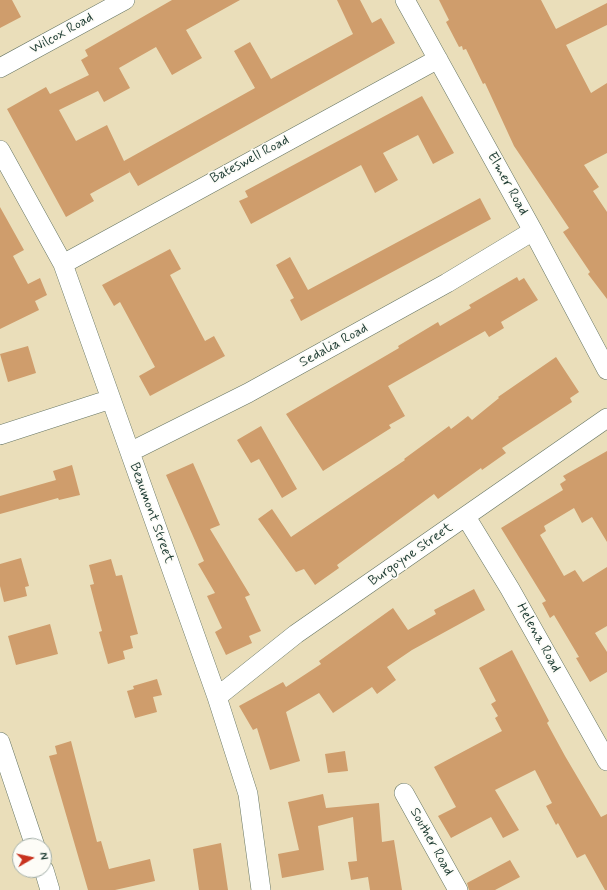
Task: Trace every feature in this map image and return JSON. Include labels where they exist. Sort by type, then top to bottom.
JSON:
[{"type":"street","name":"Wilcox Road","points":[[0,68],[125,0]]},
{"type":"street","name":"Elmer Road","points":[[405,0],[533,231],[601,342],[607,370]]},
{"type":"street","name":"Bateswell Road","points":[[62,264],[223,174],[438,59]]},
{"type":"street","name":"Beaumont Street","points":[[0,150],[62,264],[218,697],[248,794],[261,890]]},
{"type":"street","name":"Sedalia Road","points":[[130,452],[248,393],[447,283],[533,231]]},
{"type":"street","points":[[0,435],[110,398]]},
{"type":"street","name":"Burgoyne Street","points":[[218,697],[296,634],[607,418]]},
{"type":"street","name":"Helena Road","points":[[466,517],[510,588],[607,761]]},
{"type":"street","points":[[0,742],[32,838]]},
{"type":"street","name":"Souther Road","points":[[404,793],[458,890]]},
{"type":"street","points":[[46,878],[50,890]]},
{"type":"building","points":[[0,0],[12,0],[21,17],[0,28]]},
{"type":"building","points":[[172,0],[240,0],[186,30],[202,58],[172,75],[156,47],[119,68],[130,88],[104,102],[98,91],[59,110],[76,141],[107,125],[124,161],[255,88],[234,51],[250,42],[271,79],[353,34],[337,0],[360,0],[372,23],[381,18],[395,43],[138,186],[130,172],[90,194],[94,201],[66,217],[7,109],[46,87],[50,94],[89,75],[81,60],[88,56],[85,50]]},
{"type":"building","points":[[439,0],[541,0],[556,29],[607,3],[607,25],[566,45],[591,93],[607,83],[607,153],[584,165],[599,187],[593,191],[607,212],[607,299],[588,274],[590,272],[563,232],[569,228],[514,146],[485,83],[483,84],[466,49],[463,50],[462,46],[459,47],[446,22],[449,20]]},
{"type":"building","points":[[422,96],[454,153],[433,164],[418,135],[383,153],[398,180],[375,193],[361,165],[251,224],[239,201],[248,197],[245,191]]},
{"type":"building","points":[[480,198],[491,219],[301,321],[290,300],[294,298],[276,265],[290,257],[308,290]]},
{"type":"building","points":[[0,207],[24,250],[13,256],[28,284],[40,278],[47,295],[35,301],[39,310],[0,329]]},
{"type":"building","points":[[170,249],[181,269],[170,275],[205,341],[214,336],[225,356],[150,396],[139,376],[155,367],[120,302],[114,306],[102,285]]},
{"type":"building","points":[[517,277],[519,281],[524,278],[538,300],[501,322],[504,328],[489,337],[485,331],[388,386],[405,416],[389,425],[391,428],[323,471],[286,414],[399,348],[398,346],[438,322],[440,326],[471,308],[469,305]]},
{"type":"building","points":[[28,346],[36,373],[8,382],[0,354]]},
{"type":"building","points":[[556,357],[579,392],[570,398],[572,402],[502,448],[506,453],[482,470],[481,468],[438,499],[434,494],[337,565],[339,568],[315,585],[304,569],[296,572],[258,519],[272,509],[291,537],[405,460],[404,459],[449,426],[451,429],[468,416],[472,420],[499,398],[498,397]]},
{"type":"building","points":[[261,426],[297,489],[282,498],[259,459],[251,463],[237,440]]},
{"type":"building","points":[[607,451],[607,542],[592,517],[582,523],[574,508],[544,526],[546,531],[540,535],[564,576],[575,570],[583,582],[607,567],[607,626],[595,633],[607,652],[607,672],[590,682],[576,658],[579,657],[554,615],[550,618],[542,603],[546,601],[501,528],[563,490],[560,484],[566,480],[563,476]]},
{"type":"building","points":[[193,463],[220,525],[210,529],[250,595],[245,597],[261,631],[249,636],[252,643],[226,655],[215,632],[222,628],[207,596],[215,593],[198,564],[204,561],[166,475]]},
{"type":"building","points":[[72,465],[80,495],[59,500],[58,498],[0,514],[0,496],[56,480],[53,471]]},
{"type":"building","points":[[21,558],[29,586],[25,587],[27,596],[4,602],[0,586],[0,564]]},
{"type":"building","points":[[111,559],[116,576],[122,575],[138,634],[130,636],[133,648],[123,651],[125,659],[108,664],[99,632],[102,631],[90,585],[94,584],[89,565]]},
{"type":"building","points":[[474,589],[485,610],[412,650],[387,667],[396,680],[377,694],[372,687],[333,713],[319,693],[286,712],[300,761],[270,770],[257,728],[253,730],[239,706],[283,682],[286,687],[321,664],[319,661],[393,608],[408,630],[436,614],[434,610]]},
{"type":"building","points":[[50,624],[58,654],[16,665],[8,636]]},
{"type":"building","points":[[512,650],[549,721],[547,723],[565,756],[601,817],[607,814],[607,890],[605,890],[585,854],[577,858],[558,823],[556,825],[546,806],[552,803],[535,770],[495,790],[519,830],[503,838],[491,817],[451,838],[438,816],[456,807],[434,767],[502,731],[495,718],[498,716],[491,704],[496,701],[479,668]]},
{"type":"building","points":[[157,679],[162,695],[153,697],[157,712],[135,718],[127,691],[134,689],[133,686]]},
{"type":"building","points":[[71,741],[97,842],[101,841],[109,869],[150,859],[155,881],[115,890],[88,890],[49,756],[57,754],[55,746]]},
{"type":"building","points":[[345,751],[348,771],[328,773],[325,754]]},
{"type":"building","points":[[323,794],[326,808],[379,803],[382,842],[394,840],[402,890],[370,890],[368,877],[351,880],[348,862],[357,861],[353,817],[318,826],[324,870],[282,878],[278,854],[299,850],[288,802]]},
{"type":"building","points":[[221,843],[228,890],[199,890],[193,849]]},
{"type":"building","points":[[510,860],[520,877],[495,890],[469,890],[467,883]]}]
